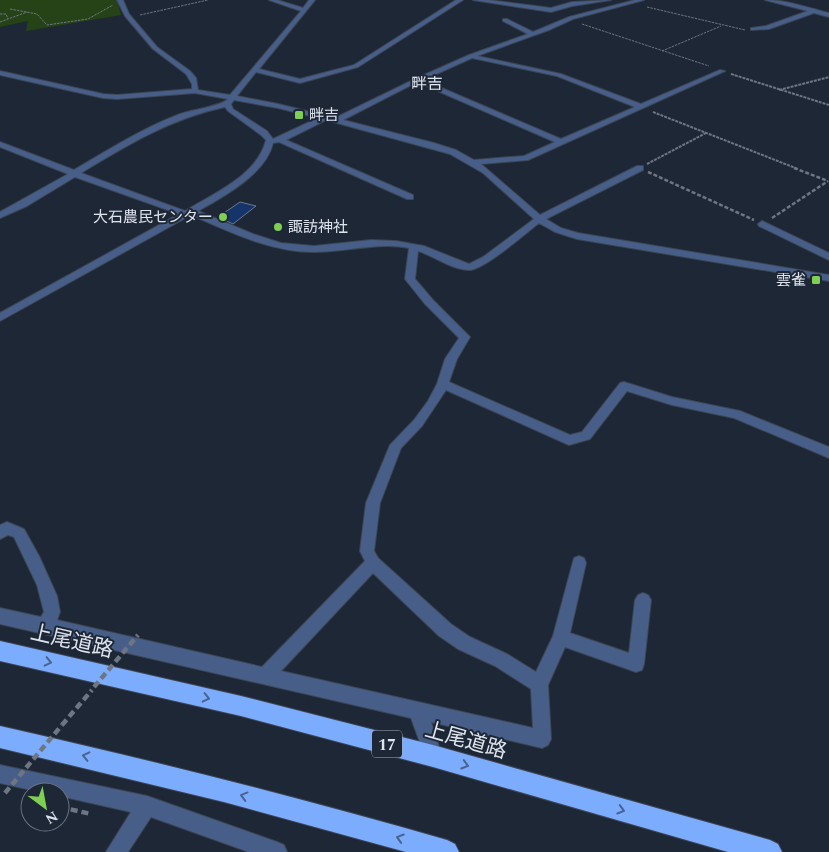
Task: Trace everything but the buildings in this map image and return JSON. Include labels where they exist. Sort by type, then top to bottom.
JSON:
[{"type":"highway","name":"上尾道路","points":[[0,651],[241,706],[433,756],[770,852]]},
{"type":"highway","points":[[0,737],[153,772],[374,830],[447,852]]},
{"type":"street","points":[[272,0],[304,10]]},
{"type":"street","points":[[0,215],[19,207],[108,152],[172,120],[230,101],[312,0]]},
{"type":"street","points":[[256,70],[300,81],[345,70],[356,66],[460,0]]},
{"type":"street","points":[[476,0],[551,10],[572,4],[608,0]]},
{"type":"street","points":[[336,121],[417,80],[471,56],[567,19],[641,0]]},
{"type":"street","points":[[768,0],[829,15]]},
{"type":"street","points":[[121,2],[128,18],[142,31],[158,51],[190,76],[196,85],[195,91]]},
{"type":"street","points":[[753,30],[767,28],[814,11]]},
{"type":"street","points":[[505,20],[532,34]]},
{"type":"street","points":[[471,56],[559,75],[641,107]]},
{"type":"street","points":[[473,162],[525,158],[722,71]]},
{"type":"street","points":[[0,73],[103,96],[134,96],[195,91],[230,101],[270,105],[325,118],[442,148],[473,162],[486,171],[538,219],[558,230],[591,239],[829,278]]},
{"type":"street","points":[[417,80],[452,93],[489,112],[561,142]]},
{"type":"street","points":[[230,101],[230,110],[264,133],[270,142]]},
{"type":"street","points":[[270,142],[280,140],[325,118]]},
{"type":"street","points":[[280,140],[410,197]]},
{"type":"street","points":[[0,318],[232,187],[250,171],[266,152],[270,142]]},
{"type":"street","points":[[0,144],[36,160],[188,213],[252,238],[297,248],[332,248],[390,243],[414,247],[470,268],[486,259],[538,219],[640,168]]},
{"type":"street","points":[[762,224],[829,257]]},
{"type":"street","points":[[414,247],[410,278],[428,302],[465,337],[451,359],[443,384],[418,423],[396,445],[373,503],[368,527],[367,551],[373,563],[444,630],[464,643],[501,660],[540,684]]},
{"type":"street","points":[[443,384],[569,440],[586,436],[624,386],[672,401],[736,414],[829,453]]},
{"type":"street","points":[[0,533],[7,528],[19,533],[34,562],[52,603],[52,614],[44,625]]},
{"type":"street","points":[[265,676],[373,563]]},
{"type":"street","points":[[0,616],[542,739],[540,684],[561,638],[579,563]]},
{"type":"street","points":[[561,638],[636,664],[643,600]]},
{"type":"street","points":[[418,711],[433,756]]},
{"type":"street","points":[[0,774],[147,806],[277,852]]},
{"type":"street","points":[[116,852],[147,806]]},
{"type":"path","points":[[128,18],[208,0]]},
{"type":"path","points":[[10,9],[42,15],[47,26],[88,19],[121,2]]},
{"type":"path","points":[[619,7],[650,7],[738,30],[753,30]]},
{"type":"path","points":[[0,22],[28,12]]},
{"type":"path","points":[[0,14],[6,14],[8,19]]},
{"type":"path","points":[[567,19],[829,105]]},
{"type":"path","points":[[661,51],[722,26]]},
{"type":"path","points":[[779,90],[829,77]]},
{"type":"path","points":[[641,107],[828,182]]},
{"type":"path","points":[[640,168],[706,133]]},
{"type":"path","points":[[640,168],[762,224],[828,182]]},
{"type":"path","points":[[5,793],[138,635]]},
{"type":"path","points":[[70,809],[91,814]]},
{"type":"green space","points":[[0,0],[117,0],[121,15],[26,31],[28,21],[0,27]]},
{"type":"place","name":"畔吉","points":[[299,115]]},
{"type":"place","name":"大石農民センター","points":[[223,217]]},
{"type":"place","name":"諏訪神社","points":[[278,227]]},
{"type":"place","name":"雲雀","points":[[816,280]]},
{"type":"district","name":"畔吉","points":[[427,83]]}]
